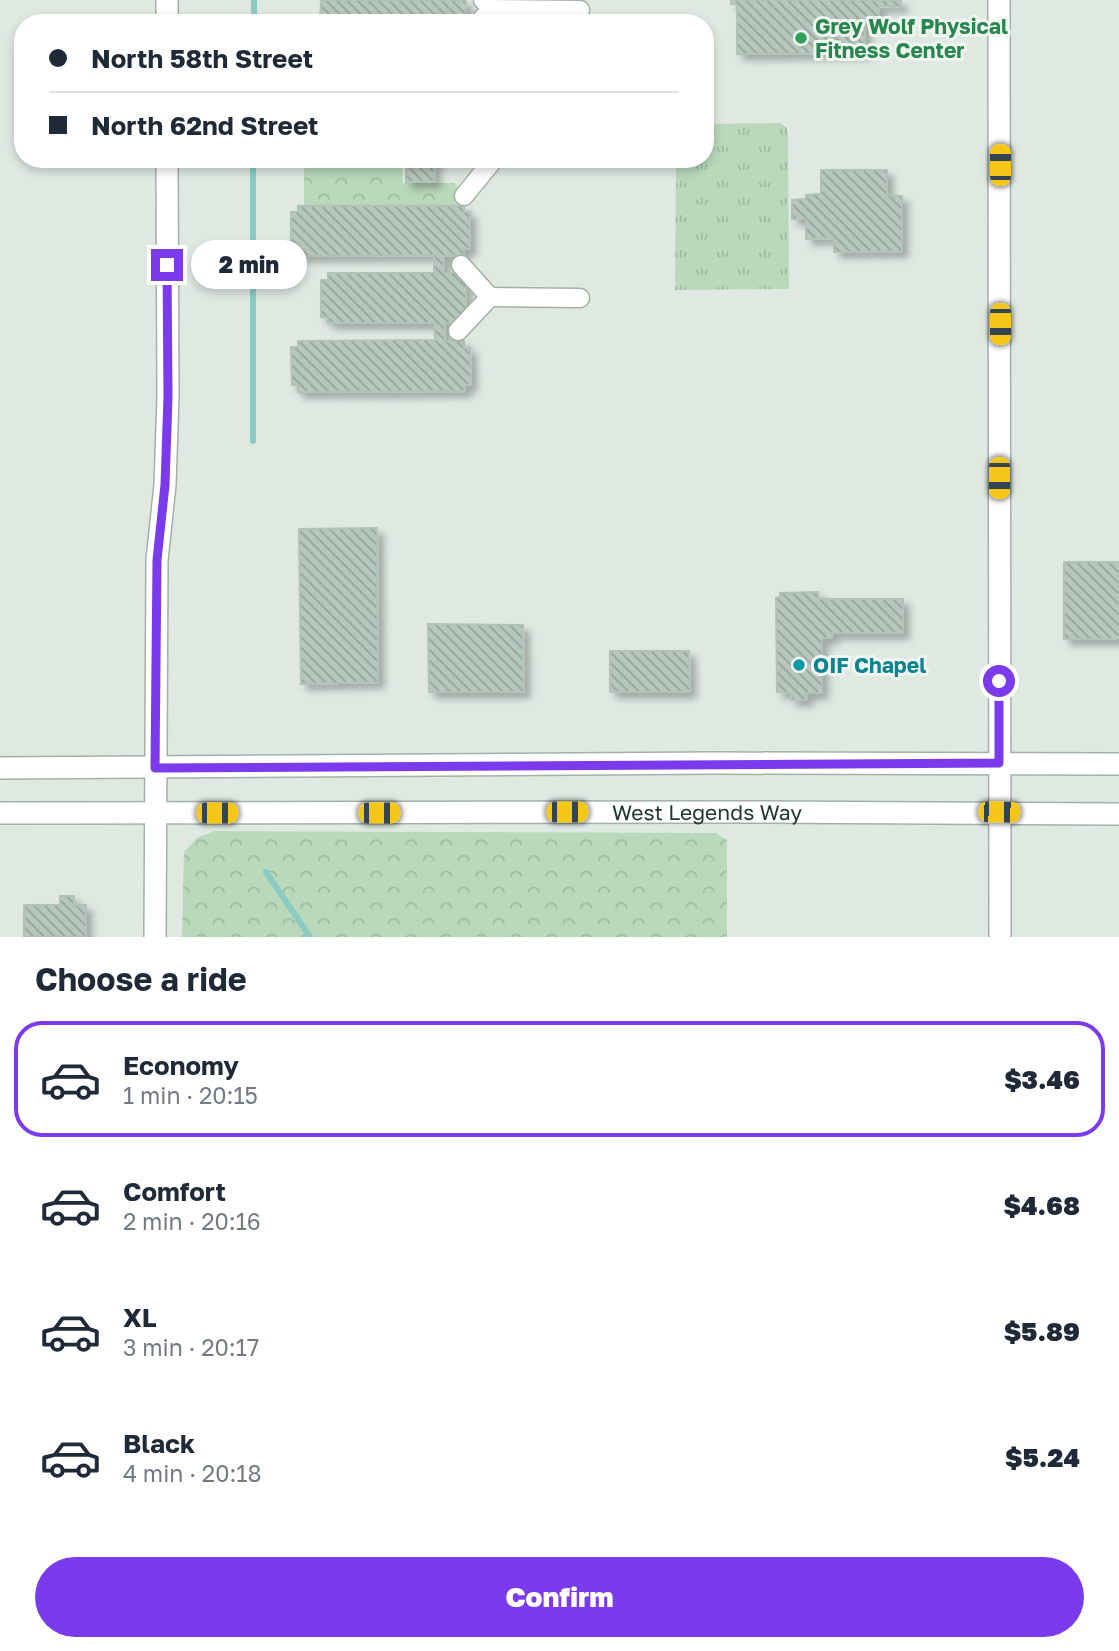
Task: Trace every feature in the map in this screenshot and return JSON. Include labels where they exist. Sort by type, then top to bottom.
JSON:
[{"type":"street","points":[[999,0],[1000,937]]},
{"type":"street","points":[[487,5],[580,10]]},
{"type":"street","points":[[155,937],[157,560],[165,485],[168,397],[167,168]]},
{"type":"street","points":[[464,196],[487,168]]},
{"type":"street","points":[[461,265],[490,297],[580,298]]},
{"type":"street","points":[[458,331],[490,297]]},
{"type":"street","points":[[0,768],[1119,764]]},
{"type":"street","name":"West Legends Way","points":[[0,813],[1119,814]]},
{"type":"green space","points":[[780,123],[786,127],[789,289],[675,290],[676,168],[714,168],[714,124]]},
{"type":"green space","points":[[304,168],[402,168],[403,183],[455,183],[457,186],[457,206],[304,206]]},
{"type":"green space","points":[[214,831],[716,833],[727,840],[727,937],[182,937],[184,852],[197,838]]},
{"type":"building","points":[[321,0],[466,0],[466,14],[320,14]]},
{"type":"building","name":"Grey Wolf Physical Fitness Center","points":[[731,0],[901,0],[901,7],[879,6],[878,23],[865,23],[865,53],[737,54],[737,5],[731,4]]},
{"type":"building","points":[[406,168],[434,168],[435,181],[406,182]]},
{"type":"building","points":[[821,170],[887,170],[887,195],[902,196],[902,251],[834,252],[834,238],[806,239],[806,219],[792,219],[792,200],[821,194]]},
{"type":"building","points":[[298,206],[464,206],[464,212],[470,212],[470,249],[464,249],[464,255],[444,256],[444,273],[460,273],[460,280],[466,280],[466,317],[460,323],[444,323],[445,341],[464,341],[464,348],[470,348],[471,385],[465,385],[465,391],[298,392],[298,385],[292,385],[291,347],[298,347],[298,341],[435,340],[434,323],[328,323],[328,317],[321,317],[321,280],[328,280],[328,273],[434,273],[434,255],[298,256],[298,250],[291,250],[291,212],[298,212]]},
{"type":"building","points":[[377,528],[378,682],[301,684],[299,529]]},
{"type":"building","points":[[1064,562],[1119,562],[1119,639],[1064,639]]},
{"type":"building","name":"OIF Chapel","points":[[818,592],[818,599],[903,599],[903,633],[832,633],[832,638],[822,638],[822,693],[807,693],[807,700],[791,700],[791,693],[777,692],[776,598],[780,597],[780,593]]},
{"type":"building","points":[[428,624],[523,625],[524,692],[429,692]]},
{"type":"building","points":[[610,651],[689,651],[690,692],[610,692]]},
{"type":"building","points":[[60,896],[74,896],[74,905],[86,905],[86,937],[24,937],[24,905],[60,905]]},
{"type":"waterway","points":[[254,0],[254,14]]},
{"type":"waterway","points":[[253,168],[253,441]]},
{"type":"waterway","points":[[266,872],[310,937]]},
{"type":"place","name":"Grey Wolf Physical Fitness Center","points":[[801,38]]},
{"type":"place","name":"OIF Chapel","points":[[799,665]]},
{"type":"route","points":[[167,265],[168,397],[165,485],[157,560],[155,768],[999,763],[999,681]]}]
